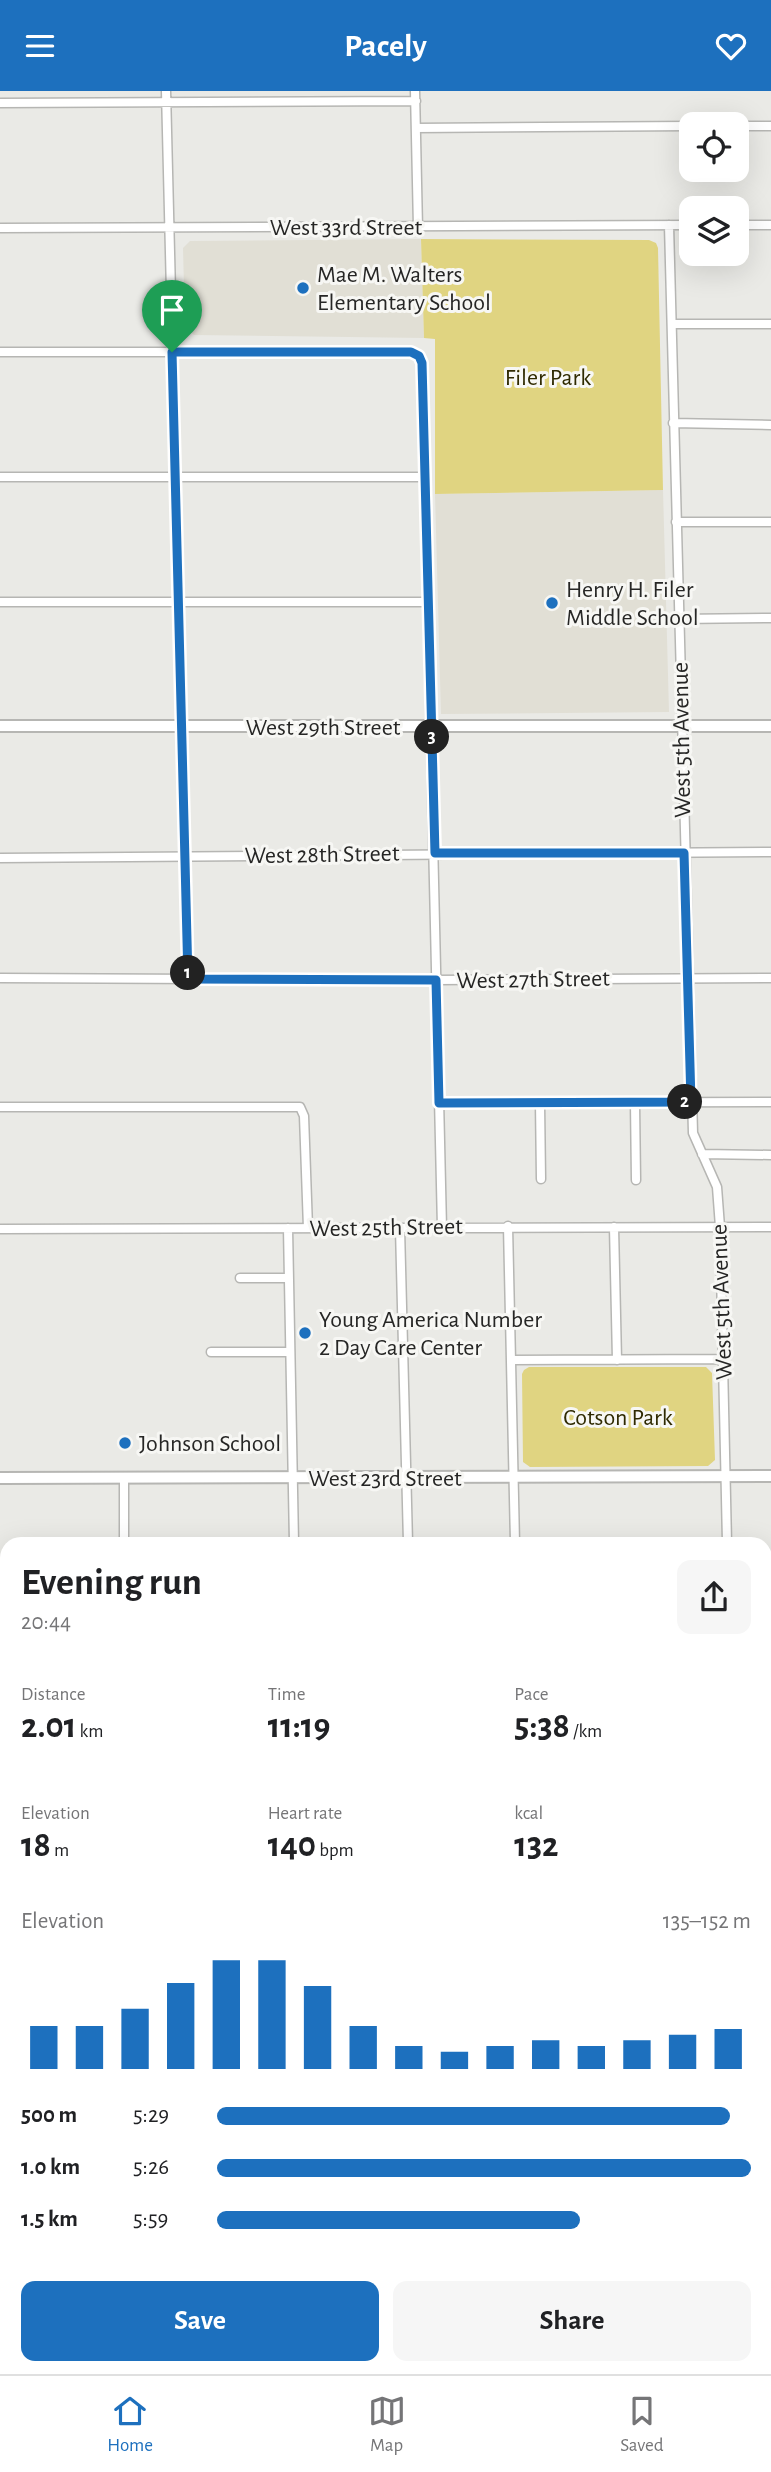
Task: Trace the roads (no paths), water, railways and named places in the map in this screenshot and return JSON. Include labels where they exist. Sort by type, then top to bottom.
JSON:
[{"type":"street","points":[[166,91],[188,979]]},
{"type":"street","points":[[415,91],[418,227]]},
{"type":"street","points":[[0,103],[416,101]]},
{"type":"street","points":[[416,128],[679,126]]},
{"type":"street","points":[[749,126],[771,126]]},
{"type":"street","name":"West 5th Avenue","points":[[669,225],[691,1102],[693,1133],[717,1188],[727,1537]]},
{"type":"street","name":"West 33rd Street","points":[[0,228],[679,225]]},
{"type":"street","points":[[749,225],[771,225]]},
{"type":"street","points":[[672,324],[771,324]]},
{"type":"street","points":[[0,352],[411,352],[419,356],[422,363],[432,727],[442,1228]]},
{"type":"street","points":[[673,423],[771,425]]},
{"type":"street","points":[[0,477],[425,477]]},
{"type":"street","points":[[676,522],[771,522]]},
{"type":"street","points":[[0,602],[428,602]]},
{"type":"street","points":[[678,619],[771,618]]},
{"type":"street","name":"West 29th Street","points":[[0,726],[771,726]]},
{"type":"street","name":"West 28th Street","points":[[0,858],[771,852]]},
{"type":"street","name":"West 27th Street","points":[[0,978],[771,978]]},
{"type":"street","points":[[439,1103],[771,1102]]},
{"type":"street","points":[[540,1103],[541,1179]]},
{"type":"street","points":[[635,1103],[636,1180]]},
{"type":"street","points":[[0,1107],[300,1107],[304,1116],[308,1228]]},
{"type":"street","points":[[702,1154],[771,1155]]},
{"type":"street","points":[[508,1226],[515,1537]]},
{"type":"street","points":[[614,1227],[617,1360]]},
{"type":"street","name":"West 25th Street","points":[[0,1229],[771,1227]]},
{"type":"street","points":[[288,1228],[294,1537]]},
{"type":"street","points":[[400,1228],[408,1537]]},
{"type":"street","points":[[240,1278],[289,1278]]},
{"type":"street","points":[[211,1352],[290,1352]]},
{"type":"street","points":[[512,1360],[723,1359]]},
{"type":"street","name":"West 23rd Street","points":[[0,1478],[771,1476]]},
{"type":"street","points":[[124,1477],[124,1537]]},
{"type":"place","name":"Mae M. Walters Elementary School","points":[[303,288]]},
{"type":"place","name":"Henry H. Filer Middle School","points":[[552,603]]},
{"type":"place","name":"Young America Number 2 Day Care Center","points":[[305,1333]]},
{"type":"place","name":"Johnson School","points":[[125,1443]]},
{"type":"park label","name":"Filer Park","points":[[548,377]]},
{"type":"park label","name":"Cotson Park","points":[[618,1417]]}]
